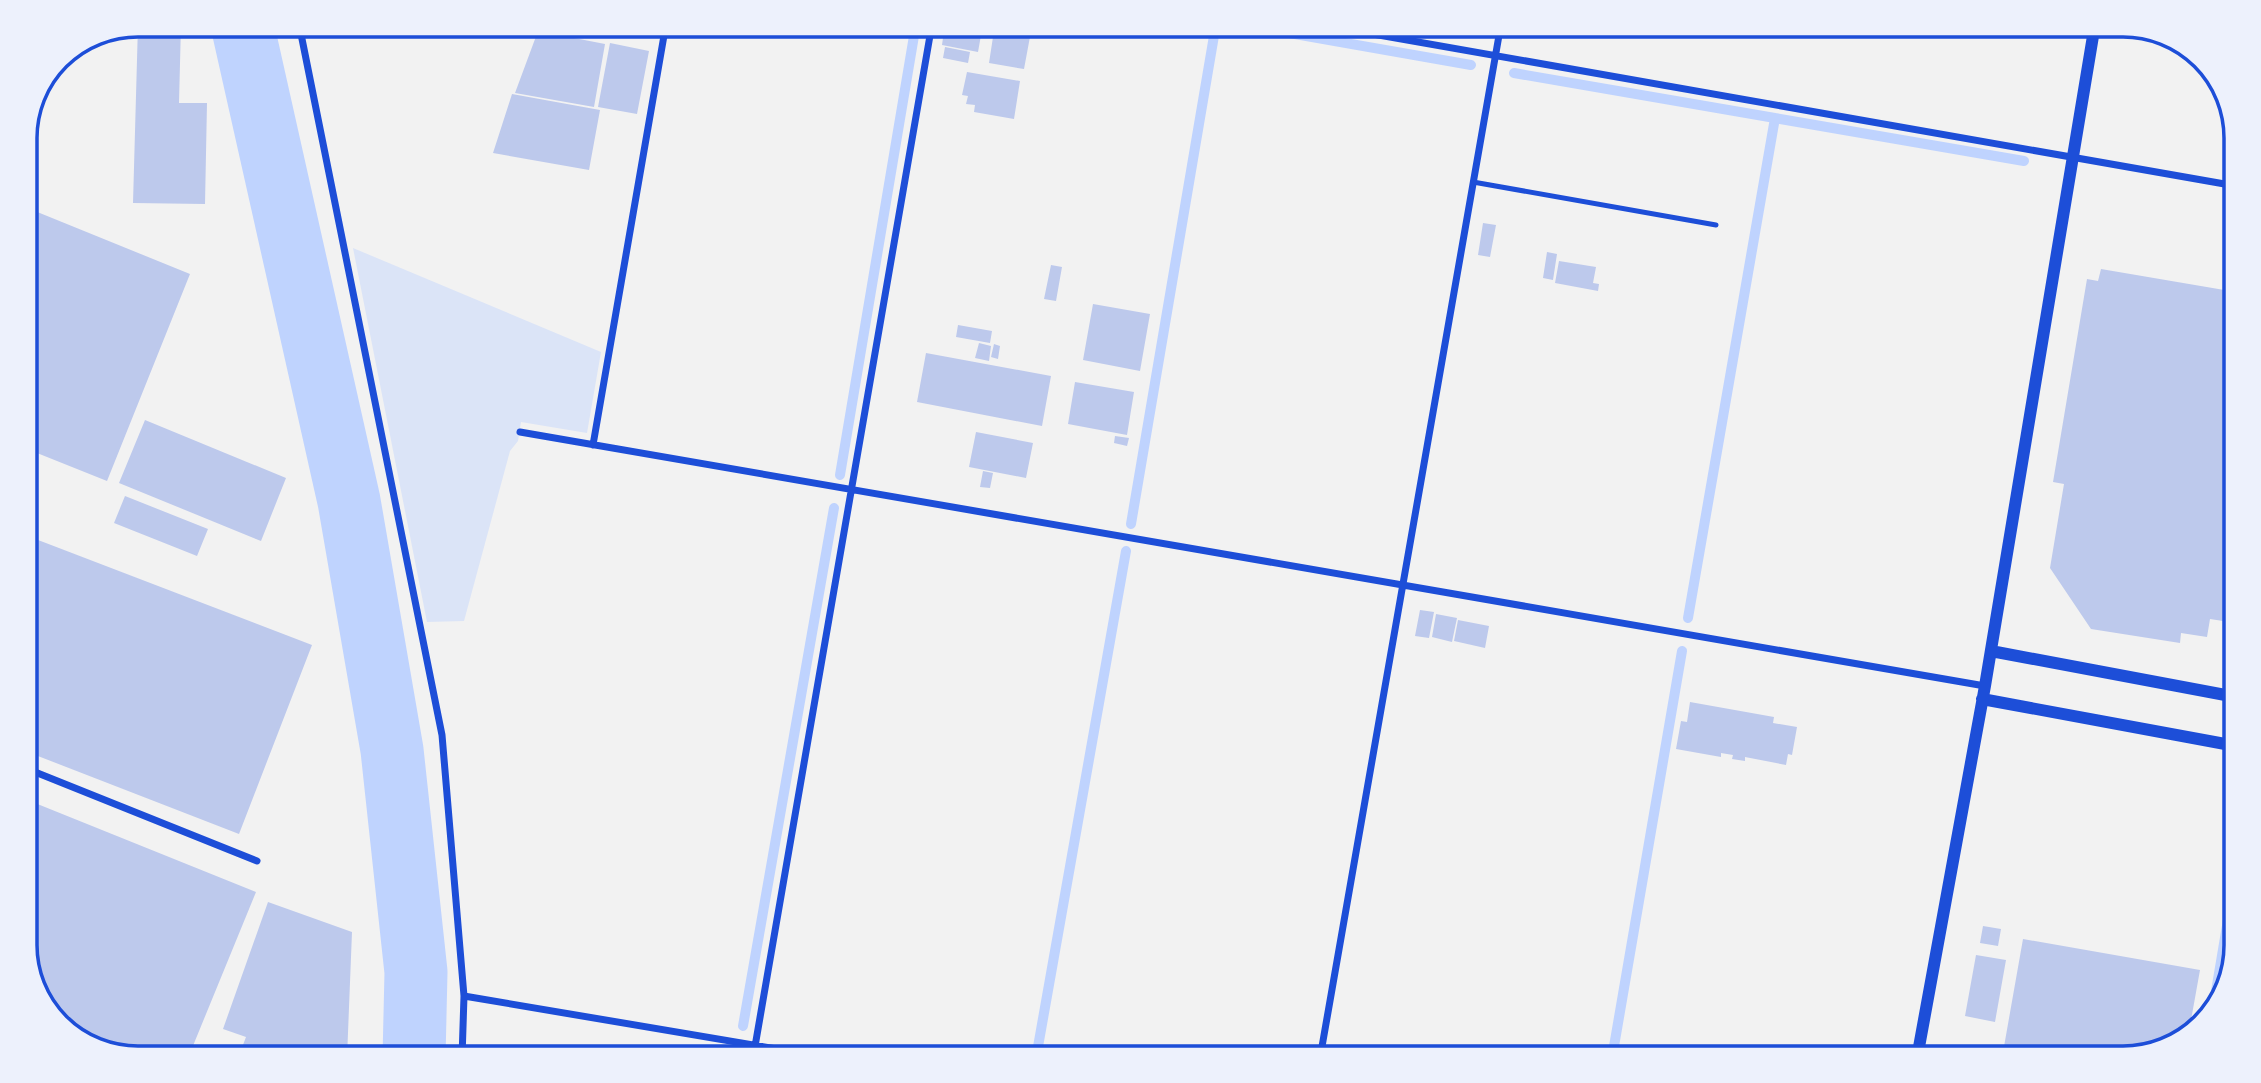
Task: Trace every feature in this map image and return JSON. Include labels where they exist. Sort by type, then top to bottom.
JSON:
[{"type":"street","points":[[302,37],[442,735],[464,996],[462,1046]]},
{"type":"street","points":[[593,445],[664,37]]},
{"type":"street","points":[[464,996],[755,1046],[930,37]]},
{"type":"street","points":[[1390,37],[2224,184]]},
{"type":"street","points":[[1322,1046],[1498,37]]},
{"type":"street","points":[[1919,1046],[1984,693],[2093,37]]},
{"type":"street","points":[[520,432],[1402,586],[1984,693],[2224,743]]},
{"type":"street","points":[[1991,651],[2224,695]]},
{"type":"street","points":[[37,773],[257,861]]},
{"type":"lane","points":[[1473,182],[1716,225]]},
{"type":"shaded area","points":[[353,248],[601,352],[587,433],[521,422],[518,441],[510,451],[464,621],[427,622]]},
{"type":"building","points":[[138,37],[181,37],[179,103],[207,103],[205,204],[133,203]]},
{"type":"building","points":[[536,37],[569,37],[605,44],[594,107],[515,93]]},
{"type":"building","points":[[943,37],[981,37],[978,52],[942,45]]},
{"type":"building","points":[[993,37],[1030,37],[1024,69],[989,63]]},
{"type":"building","points":[[610,43],[649,51],[637,114],[598,107]]},
{"type":"building","points":[[945,47],[970,52],[968,63],[943,58]]},
{"type":"building","points":[[967,72],[1020,81],[1014,119],[974,112],[975,105],[966,104],[968,96],[962,95]]},
{"type":"building","points":[[512,94],[600,110],[589,170],[493,153]]},
{"type":"building","points":[[37,212],[190,274],[107,481],[37,453]]},
{"type":"building","points":[[1483,223],[1496,225],[1490,257],[1478,255]]},
{"type":"building","points":[[1547,252],[1557,254],[1553,280],[1543,278]]},
{"type":"building","points":[[1559,261],[1596,267],[1593,283],[1599,284],[1598,291],[1555,283]]},
{"type":"building","points":[[1051,265],[1062,267],[1056,301],[1044,299]]},
{"type":"building","points":[[2101,269],[2224,290],[2224,621],[2210,619],[2207,637],[2181,633],[2180,643],[2091,629],[2050,568],[2064,484],[2053,482],[2087,279],[2098,281]]},
{"type":"building","points":[[1093,304],[1150,314],[1140,371],[1083,360]]},
{"type":"building","points":[[958,325],[992,331],[990,343],[956,337]]},
{"type":"building","points":[[979,343],[991,346],[989,361],[975,358]]},
{"type":"building","points":[[994,344],[1000,346],[998,359],[991,357]]},
{"type":"building","points":[[926,353],[1051,376],[1042,426],[917,402]]},
{"type":"building","points":[[1075,382],[1134,392],[1127,435],[1068,424]]},
{"type":"building","points":[[145,420],[286,478],[261,541],[119,483]]},
{"type":"building","points":[[976,432],[1033,443],[1026,478],[969,467]]},
{"type":"building","points":[[1115,436],[1129,438],[1127,446],[1114,443]]},
{"type":"building","points":[[983,471],[993,473],[990,488],[980,487]]},
{"type":"building","points":[[125,496],[208,529],[197,556],[114,523]]},
{"type":"building","points":[[37,540],[312,645],[239,834],[37,756]]},
{"type":"building","points":[[1420,610],[1434,612],[1429,638],[1415,636]]},
{"type":"building","points":[[1436,614],[1457,618],[1452,642],[1432,637]]},
{"type":"building","points":[[1458,620],[1489,626],[1485,648],[1454,641]]},
{"type":"building","points":[[1690,702],[1774,717],[1773,723],[1797,727],[1792,755],[1788,754],[1786,765],[1745,757],[1745,761],[1732,759],[1733,755],[1721,753],[1721,757],[1676,749],[1681,721],[1687,722]]},
{"type":"building","points":[[37,804],[256,892],[193,1046],[125,1045],[93,1036],[62,1012],[42,978],[37,952]]},
{"type":"building","points":[[268,902],[352,932],[347,1046],[243,1046],[246,1037],[223,1029]]},
{"type":"building","points":[[1983,926],[2001,929],[1998,946],[1980,943]]},
{"type":"building","points":[[2023,939],[2200,970],[2191,1020],[2162,1039],[2123,1046],[2004,1046]]},
{"type":"building","points":[[1976,955],[2006,960],[1995,1022],[1965,1016]]},
{"type":"waterway","points":[[245,37],[349,501],[392,750],[416,972],[414,1046]]},
{"type":"waterway","points":[[840,475],[914,37]]},
{"type":"waterway","points":[[1131,524],[1214,37]]},
{"type":"waterway","points":[[1311,37],[1471,65]]},
{"type":"waterway","points":[[1514,73],[2024,161]]},
{"type":"waterway","points":[[1688,618],[1775,118]]},
{"type":"waterway","points":[[743,1026],[834,508]]},
{"type":"waterway","points":[[1038,1046],[1126,551]]},
{"type":"waterway","points":[[1614,1046],[1682,651]]},
{"type":"waterway","points":[[2218,979],[2224,943]]}]
